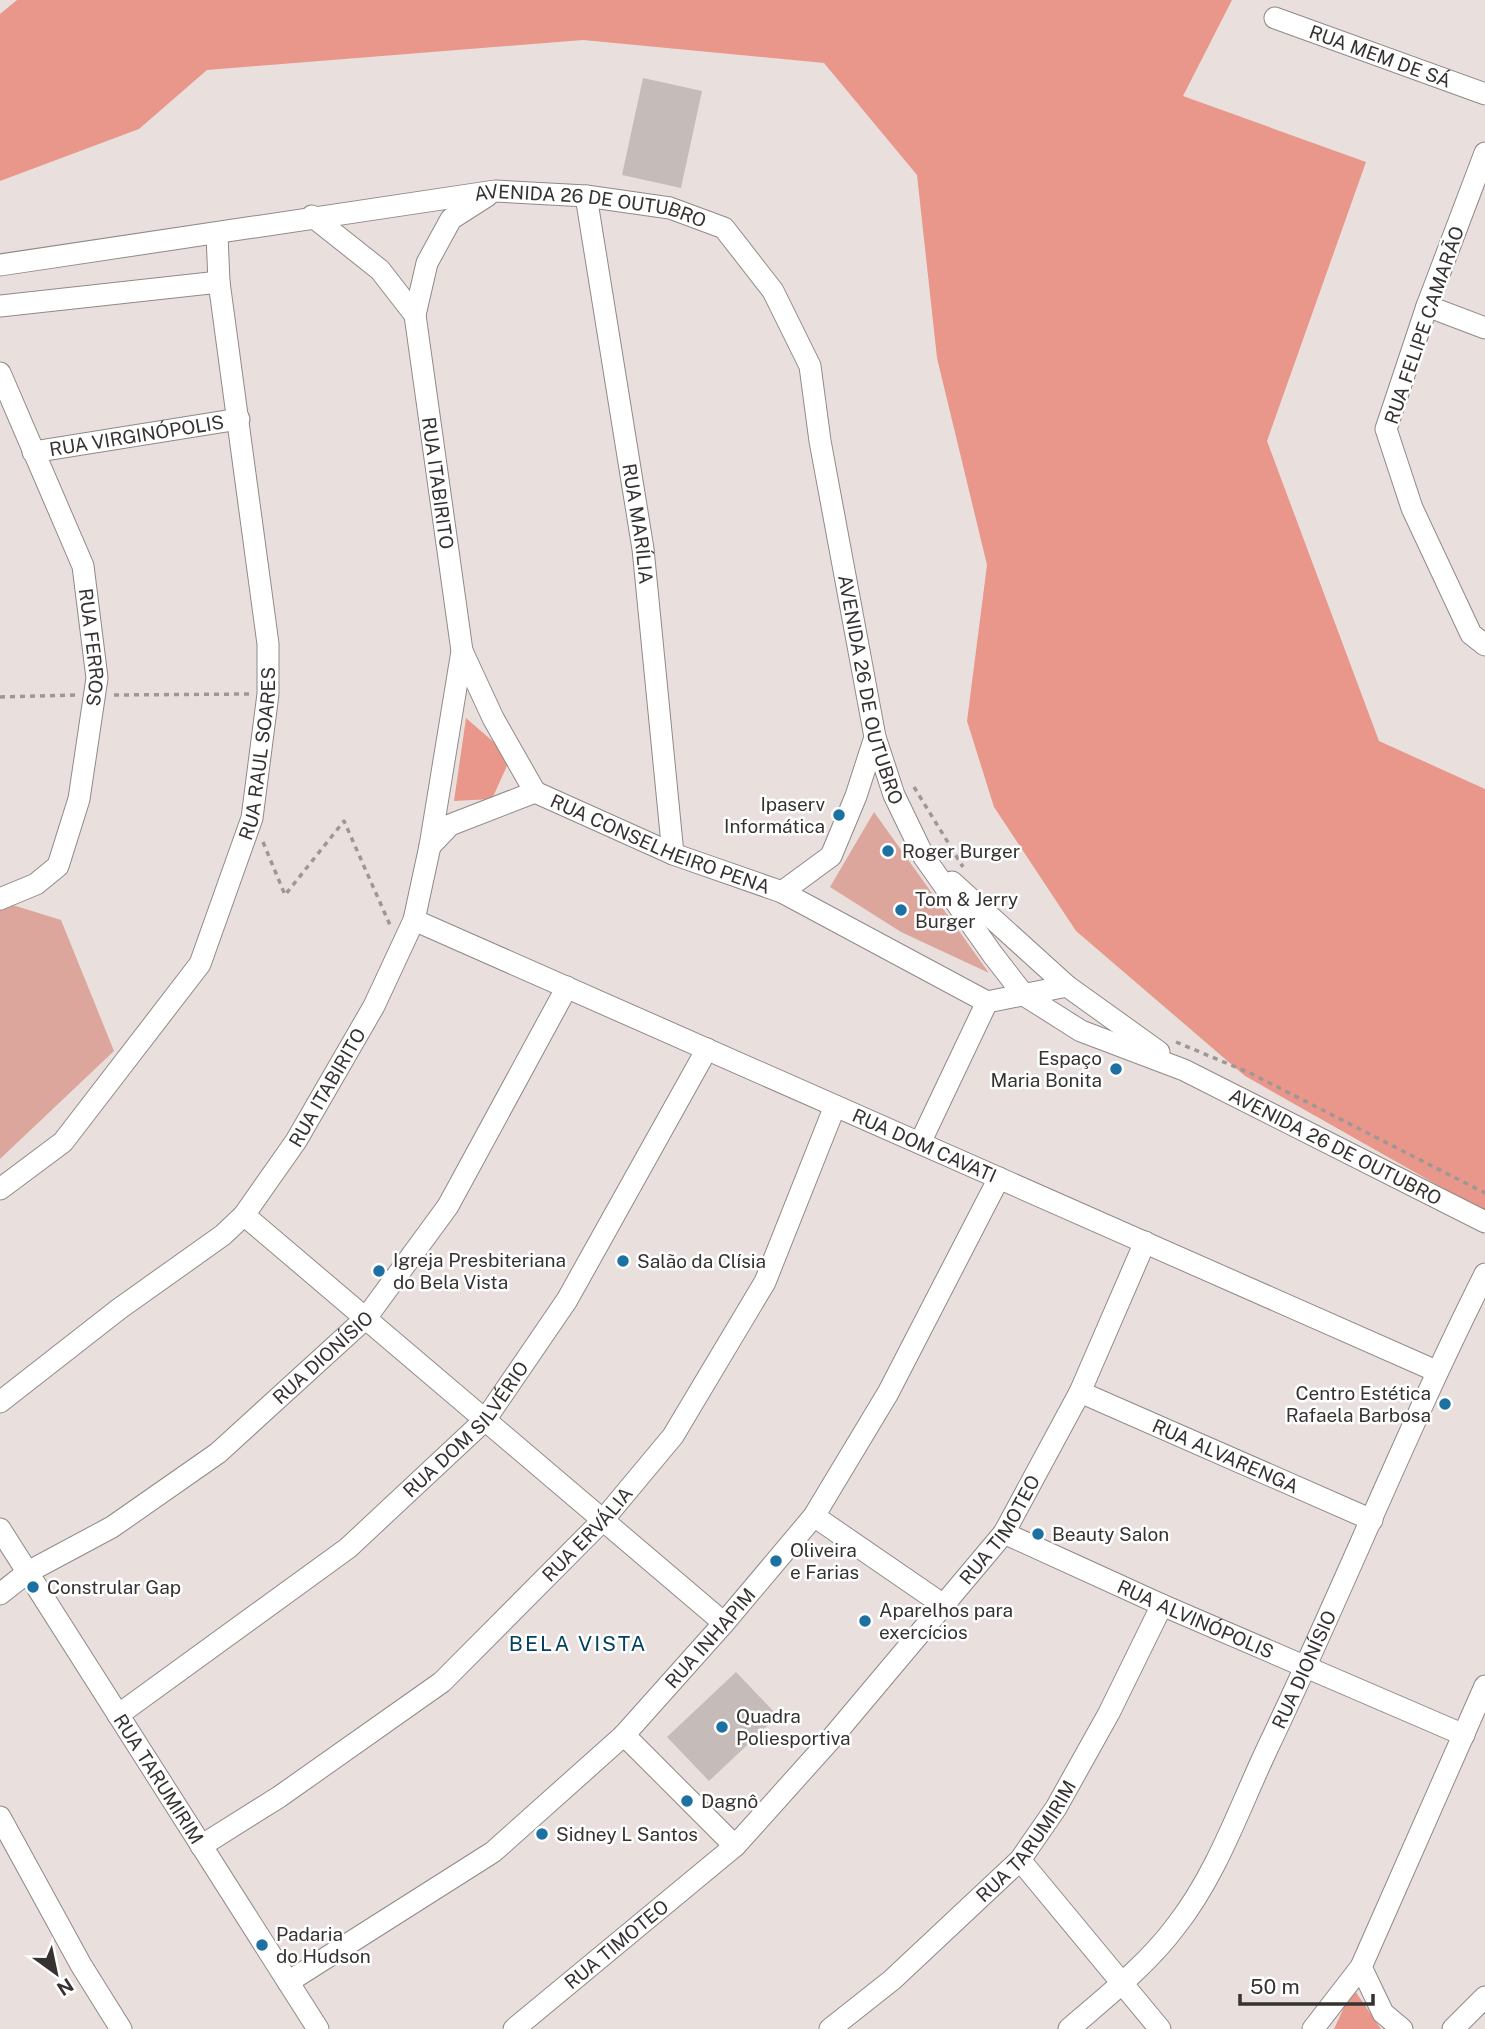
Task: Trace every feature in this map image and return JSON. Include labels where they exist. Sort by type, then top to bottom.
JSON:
[{"type":"street","name":"RUA MEM DE SÁ","points":[[1275,18],[1485,94]]},
{"type":"street","name":"RUA FELIPE CAMARÃO","points":[[1485,153],[1427,306],[1386,429],[1412,508],[1471,634],[1485,645]]},
{"type":"street","name":"AVENIDA 26 DE OUTUBRO","points":[[0,265],[218,235],[312,216],[495,191],[586,196],[670,208],[724,228],[773,291],[810,366],[820,441],[875,737],[894,795],[924,857],[1024,995],[1081,1031],[1184,1070],[1485,1222]]},
{"type":"street","name":"RUA ITABIRITO","points":[[0,1402],[119,1309],[223,1235],[244,1215],[296,1141],[374,1006],[393,943],[430,846],[461,651],[415,315],[427,263],[451,219],[495,191]]},
{"type":"street","name":"RUA MARÍLIA","points":[[586,196],[643,549],[673,854]]},
{"type":"street","points":[[312,216],[380,270],[415,315]]},
{"type":"street","name":"RUA RAUL SOARES","points":[[0,1189],[63,1142],[200,964],[252,818],[268,694],[268,644],[219,282],[218,235]]},
{"type":"street","points":[[0,306],[219,282]]},
{"type":"street","points":[[1427,306],[1485,328]]},
{"type":"street","name":"RUA FERROS","points":[[0,373],[83,566],[97,678],[79,799],[58,866],[36,884],[0,899]]},
{"type":"street","name":"RUA VIRGINÓPOLIS","points":[[33,452],[239,419]]},
{"type":"street","name":"RUA ITABIRITO","points":[[461,651],[493,718],[535,792]]},
{"type":"street","name":"RUA CONSELHEIRO PENA","points":[[782,892],[831,856],[856,796],[875,737]]},
{"type":"street","name":"RUA CONSELHEIRO PENA","points":[[430,846],[450,825],[535,792],[673,854],[782,892],[987,1002]]},
{"type":"street","name":"AVENIDA 26 DE OUTUBRO","points":[[924,857],[1067,986],[1184,1070]]},
{"type":"street","name":"RUA DOM CAVATI","points":[[405,916],[1436,1371]]},
{"type":"street","points":[[920,1143],[987,1002],[1067,986]]},
{"type":"street","name":"RUA DIONÍSIO","points":[[0,1594],[28,1572],[112,1527],[218,1453],[366,1318],[448,1206],[567,987]]},
{"type":"street","name":"RUA DOM SILVÉRIO","points":[[118,1715],[348,1548],[485,1420],[567,1300],[707,1049]]},
{"type":"street","name":"RUA ERVÁLIA","points":[[201,1846],[279,1797],[442,1682],[603,1520],[673,1436],[765,1282],[835,1106]]},
{"type":"street","name":"RUA INHAPIM","points":[[288,1982],[493,1852],[624,1735],[814,1516],[888,1393],[999,1178]]},
{"type":"street","points":[[244,1215],[723,1623]]},
{"type":"street","name":"RUA TIMOTEO","points":[[514,2029],[736,1846],[831,1740],[1004,1533],[1080,1392],[1145,1242]]},
{"type":"street","name":"RUA DIONÍSIO","points":[[1069,2029],[1122,1983],[1176,1927],[1203,1884],[1306,1668],[1436,1371],[1485,1274]]},
{"type":"street","name":"RUA ALVARENGA","points":[[1080,1392],[1372,1520]]},
{"type":"street","points":[[814,1516],[942,1604]]},
{"type":"street","name":"RUA TARUMIRIM","points":[[0,1529],[318,2029]]},
{"type":"street","name":"RUA ALVINÓPOLIS","points":[[1004,1533],[1161,1605],[1464,1735]]},
{"type":"street","name":"RUA TARUMIRIM","points":[[830,2029],[892,1980],[1020,1860],[1056,1808],[1109,1713],[1161,1605]]},
{"type":"street","points":[[1313,2029],[1361,1966],[1485,1686]]},
{"type":"street","points":[[624,1735],[736,1846]]},
{"type":"street","points":[[0,1817],[81,1965],[121,2029]]},
{"type":"street","points":[[1020,1860],[1160,2029]]},
{"type":"street","points":[[1361,1966],[1383,2013],[1402,2029]]},
{"type":"street","points":[[1455,2029],[1485,1997]]},
{"type":"street","points":[[1455,2029],[1485,2019]]},
{"type":"path","points":[[0,697],[268,694]]},
{"type":"path","points":[[908,779],[965,870]]},
{"type":"path","points":[[252,818],[285,895],[344,821],[390,925],[393,943]]},
{"type":"path","points":[[390,925],[405,916]]},
{"type":"path","points":[[390,925],[393,943]]},
{"type":"path","points":[[1164,1037],[1251,1073],[1485,1193]]},
{"type":"shaded area","points":[[17,0],[1232,0],[1183,96],[1366,162],[1267,441],[1379,741],[1485,789],[1485,1212],[1245,1076],[1076,931],[994,807],[967,721],[987,565],[937,358],[917,175],[824,63],[583,40],[207,70],[139,129],[0,181],[0,14]]},
{"type":"shaded area","points":[[466,718],[511,757],[492,799],[454,801]]},
{"type":"shaded area","points":[[874,812],[989,973],[901,932],[830,887]]},
{"type":"shaded area","points":[[0,901],[61,920],[114,1051],[0,1159]]},
{"type":"shaded area","points":[[1353,1988],[1381,2029],[1334,2029]]},
{"type":"building","points":[[643,78],[702,91],[681,188],[622,175]]},
{"type":"building","name":"Quadra Poliesportiva","points":[[736,1672],[778,1716],[709,1781],[667,1737]]},
{"type":"place","name":"Ipaserv Informática","points":[[839,815]]},
{"type":"place","name":"Roger Burger","points":[[888,851]]},
{"type":"place","name":"Tom & Jerry Burger","points":[[901,910]]},
{"type":"place","name":"Espaço Maria Bonita","points":[[1116,1069]]},
{"type":"place","name":"Salão da Clísia","points":[[623,1261]]},
{"type":"place","name":"Igreja Presbiteriana do Bela Vista","points":[[379,1271]]},
{"type":"place","name":"Centro Estética Rafaela Barbosa","points":[[1445,1404]]},
{"type":"place","name":"Beauty Salon","points":[[1038,1534]]},
{"type":"place","name":"Oliveira e Farias","points":[[776,1561]]},
{"type":"place","name":"Constrular Gap","points":[[33,1587]]},
{"type":"place","name":"Aparelhos para exercícios","points":[[865,1621]]},
{"type":"place","name":"Quadra Poliesportiva","points":[[722,1727]]},
{"type":"place","name":"Dagnô","points":[[687,1801]]},
{"type":"place","name":"Sidney L Santos","points":[[542,1834]]},
{"type":"place","name":"Padaria do Hudson","points":[[262,1945]]},
{"type":"district","name":"BELA VISTA","points":[[578,1643]]}]
